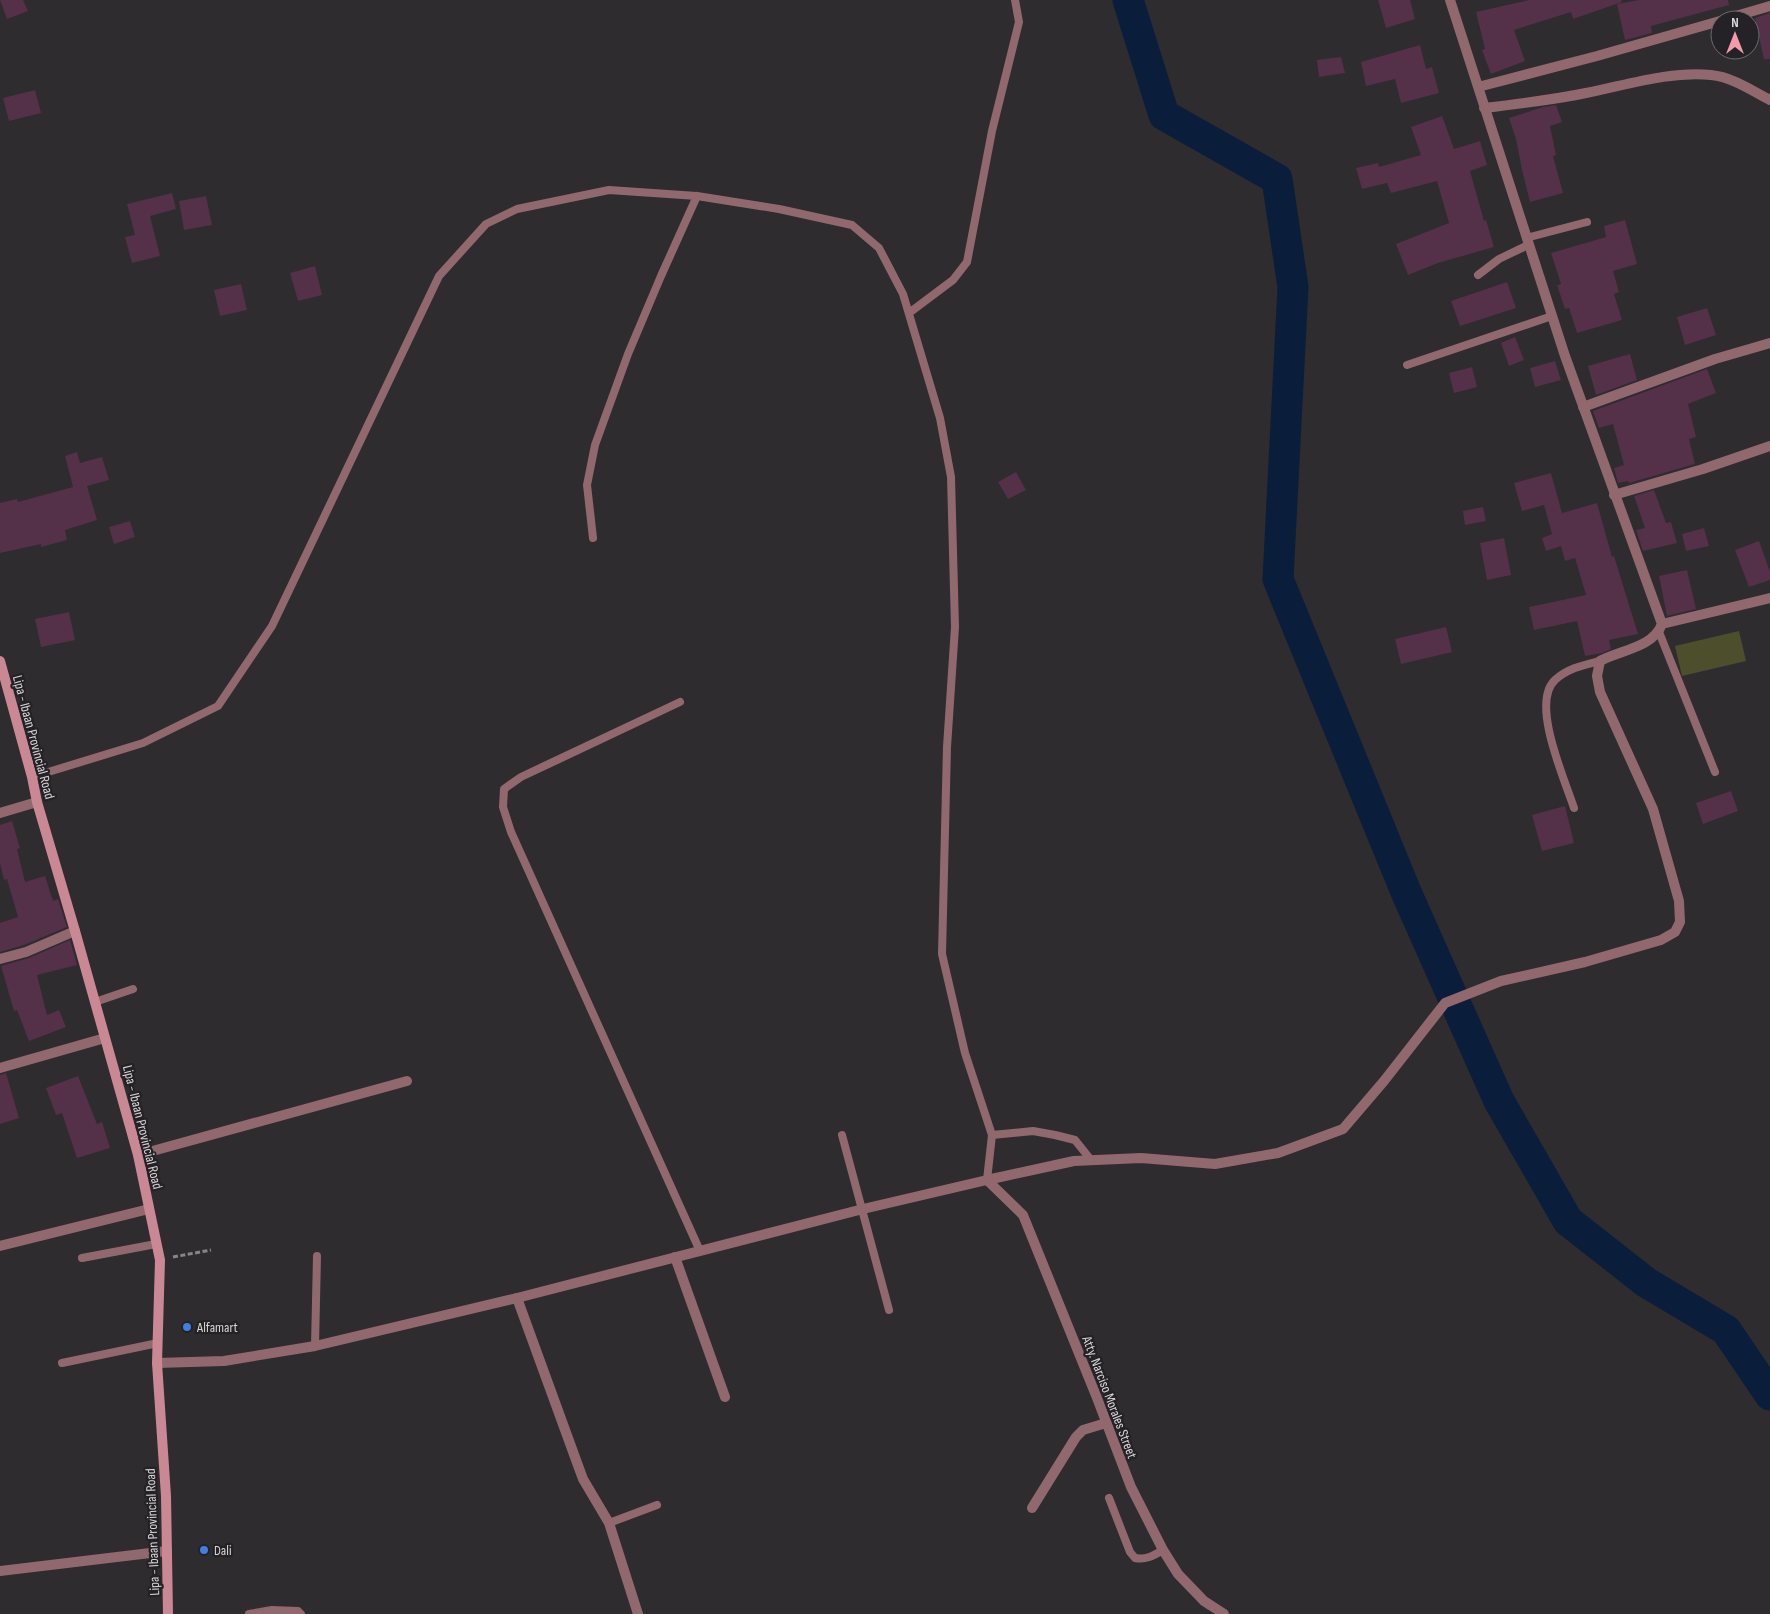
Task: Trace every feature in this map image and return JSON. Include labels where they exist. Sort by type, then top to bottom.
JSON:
[{"type":"main road","name":"Lipa - Ibaan Provincial Road","points":[[0,660],[37,802],[138,1155],[160,1260],[157,1363],[166,1496],[168,1614]]},
{"type":"street","points":[[1450,0],[1552,316],[1660,628]]},
{"type":"street","points":[[1756,10],[1770,6]]},
{"type":"street","points":[[1478,87],[1597,56],[1710,23]]},
{"type":"street","points":[[1484,108],[1549,101],[1637,82],[1680,75],[1711,75],[1731,79],[1770,100]]},
{"type":"street","points":[[1583,407],[1715,359],[1770,342]]},
{"type":"street","points":[[1614,495],[1703,469],[1770,446]]},
{"type":"street","points":[[157,1363],[224,1362],[315,1346],[517,1298],[863,1209],[1074,1161],[1141,1158],[1215,1164],[1278,1153],[1343,1129],[1384,1081],[1445,1003],[1501,981],[1585,962],[1662,940],[1675,932],[1680,922],[1679,901],[1653,809],[1600,692],[1597,676],[1600,661],[1645,643],[1660,628],[1770,598]]},
{"type":"street","points":[[0,813],[37,802]]},
{"type":"street","points":[[0,959],[26,952],[75,931]]},
{"type":"street","points":[[0,1068],[105,1038]]},
{"type":"street","points":[[138,1155],[407,1081]]},
{"type":"street","name":"Atty. Narciso Morales Street","points":[[987,1180],[1023,1215],[1131,1487],[1163,1550],[1178,1574],[1204,1601],[1224,1614]]},
{"type":"street","points":[[0,1246],[149,1209]]},
{"type":"street","points":[[675,1257],[725,1397]]},
{"type":"street","points":[[517,1298],[576,1460],[584,1479],[609,1523],[638,1614]]},
{"type":"street","points":[[1032,1508],[1076,1437],[1083,1430],[1106,1423]]},
{"type":"street","points":[[0,1571],[167,1551]]},
{"type":"lane","points":[[909,313],[953,280],[967,262],[992,131],[1019,22],[1016,0]]},
{"type":"lane","points":[[32,777],[143,743],[218,706],[272,626],[439,276],[486,224],[517,209],[609,190],[696,196],[779,209],[852,225],[879,248],[903,294],[940,418],[951,477],[955,627],[947,747],[942,954],[965,1053],[992,1135],[987,1180]]},
{"type":"lane","points":[[593,538],[588,485],[595,445],[632,346],[696,196]]},
{"type":"lane","points":[[1478,275],[1527,241],[1587,222]]},
{"type":"lane","points":[[1407,365],[1552,316]]},
{"type":"lane","points":[[1660,628],[1715,772]]},
{"type":"lane","points":[[1574,808],[1546,726],[1546,698],[1554,681],[1572,668],[1600,661]]},
{"type":"lane","points":[[680,702],[521,777],[504,789],[503,807],[511,832],[700,1251]]},
{"type":"lane","points":[[95,1002],[133,989]]},
{"type":"lane","points":[[992,1135],[1033,1131],[1075,1140],[1091,1160]]},
{"type":"lane","points":[[842,1135],[889,1310]]},
{"type":"lane","points":[[82,1258],[156,1244]]},
{"type":"lane","points":[[315,1346],[317,1256]]},
{"type":"lane","points":[[62,1363],[158,1343]]},
{"type":"lane","points":[[1110,1498],[1134,1558],[1148,1558],[1163,1550]]},
{"type":"lane","points":[[609,1523],[657,1506]]},
{"type":"lane","points":[[249,1614],[272,1610],[298,1611],[301,1614]]},
{"type":"path","points":[[160,1260],[211,1250]]},
{"type":"green space","points":[[1739,631],[1746,661],[1682,676],[1675,646]]},
{"type":"building","points":[[0,0],[23,0],[28,11],[7,19]]},
{"type":"building","points":[[1378,0],[1410,0],[1415,19],[1386,28]]},
{"type":"building","points":[[1529,0],[1621,0],[1622,2],[1573,19],[1571,12],[1514,30],[1525,61],[1491,74],[1482,50],[1485,49],[1476,12]]},
{"type":"building","points":[[1639,0],[1728,0],[1729,5],[1651,26],[1652,33],[1625,40],[1617,4]]},
{"type":"building","points":[[1770,13],[1770,59],[1764,59],[1760,41],[1760,16]]},
{"type":"building","points":[[1420,45],[1426,69],[1432,67],[1439,93],[1401,103],[1395,79],[1366,86],[1361,62]]},
{"type":"building","points":[[1341,57],[1345,73],[1319,77],[1317,60]]},
{"type":"building","points":[[35,90],[41,113],[9,121],[3,98]]},
{"type":"building","points":[[1556,105],[1562,122],[1550,126],[1556,155],[1553,156],[1563,193],[1530,202],[1516,139],[1509,118],[1543,107]]},
{"type":"building","points":[[1442,116],[1454,149],[1480,141],[1487,165],[1470,171],[1484,221],[1486,220],[1494,247],[1438,263],[1408,275],[1396,244],[1449,223],[1437,181],[1391,193],[1387,183],[1362,189],[1356,168],[1378,163],[1379,167],[1421,155],[1411,127]]},
{"type":"building","points":[[172,193],[176,209],[150,216],[160,256],[132,263],[125,237],[135,235],[127,204]]},
{"type":"building","points":[[206,196],[212,225],[184,230],[179,201]]},
{"type":"building","points":[[1625,220],[1637,264],[1613,271],[1619,292],[1614,294],[1622,320],[1577,333],[1569,308],[1565,309],[1557,285],[1561,284],[1551,253],[1606,237],[1604,226]]},
{"type":"building","points":[[315,266],[322,295],[298,301],[290,273]]},
{"type":"building","points":[[1507,282],[1516,308],[1460,326],[1451,301]]},
{"type":"building","points":[[241,284],[247,310],[220,316],[214,290]]},
{"type":"building","points":[[1707,308],[1716,335],[1685,345],[1677,317]]},
{"type":"building","points":[[1515,337],[1524,360],[1509,366],[1501,343]]},
{"type":"building","points":[[1630,354],[1637,380],[1596,395],[1588,366]]},
{"type":"building","points":[[1555,361],[1561,380],[1535,387],[1530,368]]},
{"type":"building","points":[[1472,367],[1477,387],[1454,393],[1449,373]]},
{"type":"building","points":[[1707,369],[1716,393],[1688,404],[1696,437],[1689,439],[1695,464],[1629,483],[1628,481],[1618,483],[1614,468],[1624,465],[1613,424],[1599,428],[1593,411]]},
{"type":"building","points":[[77,452],[80,463],[102,457],[109,480],[87,486],[97,520],[65,530],[67,540],[41,547],[41,544],[0,553],[0,503],[17,499],[18,502],[73,487],[65,456]]},
{"type":"building","points":[[1016,472],[1026,490],[1008,499],[998,482]]},
{"type":"building","points":[[1551,473],[1562,513],[1597,503],[1612,557],[1614,556],[1638,634],[1609,640],[1611,649],[1602,653],[1585,656],[1577,621],[1534,630],[1529,607],[1586,595],[1575,558],[1565,561],[1561,546],[1546,551],[1542,538],[1552,534],[1544,505],[1522,511],[1514,483]]},
{"type":"building","points":[[1654,490],[1666,523],[1671,522],[1677,543],[1643,551],[1636,530],[1645,528],[1634,496]]},
{"type":"building","points":[[1483,507],[1486,521],[1465,525],[1463,511]]},
{"type":"building","points":[[130,521],[135,537],[114,544],[109,527]]},
{"type":"building","points":[[1704,528],[1709,546],[1686,551],[1682,534]]},
{"type":"building","points":[[1504,538],[1511,575],[1487,580],[1480,543]]},
{"type":"building","points":[[1759,541],[1770,572],[1770,580],[1749,587],[1735,550]]},
{"type":"building","points":[[1687,570],[1696,609],[1667,616],[1659,576]]},
{"type":"building","points":[[69,612],[75,640],[41,647],[35,619]]},
{"type":"building","points":[[1446,627],[1452,652],[1401,664],[1395,639]]},
{"type":"building","points":[[1731,791],[1738,811],[1703,824],[1696,803]]},
{"type":"building","points":[[1565,806],[1574,843],[1542,851],[1532,815]]},
{"type":"building","points":[[12,821],[20,848],[17,849],[25,882],[45,876],[53,901],[58,899],[67,927],[24,945],[0,952],[0,923],[18,917],[7,879],[4,880],[0,863],[0,825]]},
{"type":"building","points":[[70,940],[77,965],[37,975],[47,1015],[59,1010],[66,1027],[29,1041],[17,1010],[14,1011],[1,966],[29,958]]},
{"type":"building","points":[[6,1073],[19,1118],[0,1124],[0,1075]]},
{"type":"building","points":[[78,1076],[97,1124],[102,1122],[110,1148],[77,1158],[62,1113],[56,1115],[46,1088]]},
{"type":"waterway","points":[[1128,0],[1164,115],[1277,179],[1293,287],[1278,579],[1406,892],[1499,1101],[1568,1221],[1647,1283],[1726,1330],[1770,1395]]},
{"type":"place","name":"Alfamart","points":[[187,1327]]},
{"type":"place","name":"Dali","points":[[204,1550]]}]
